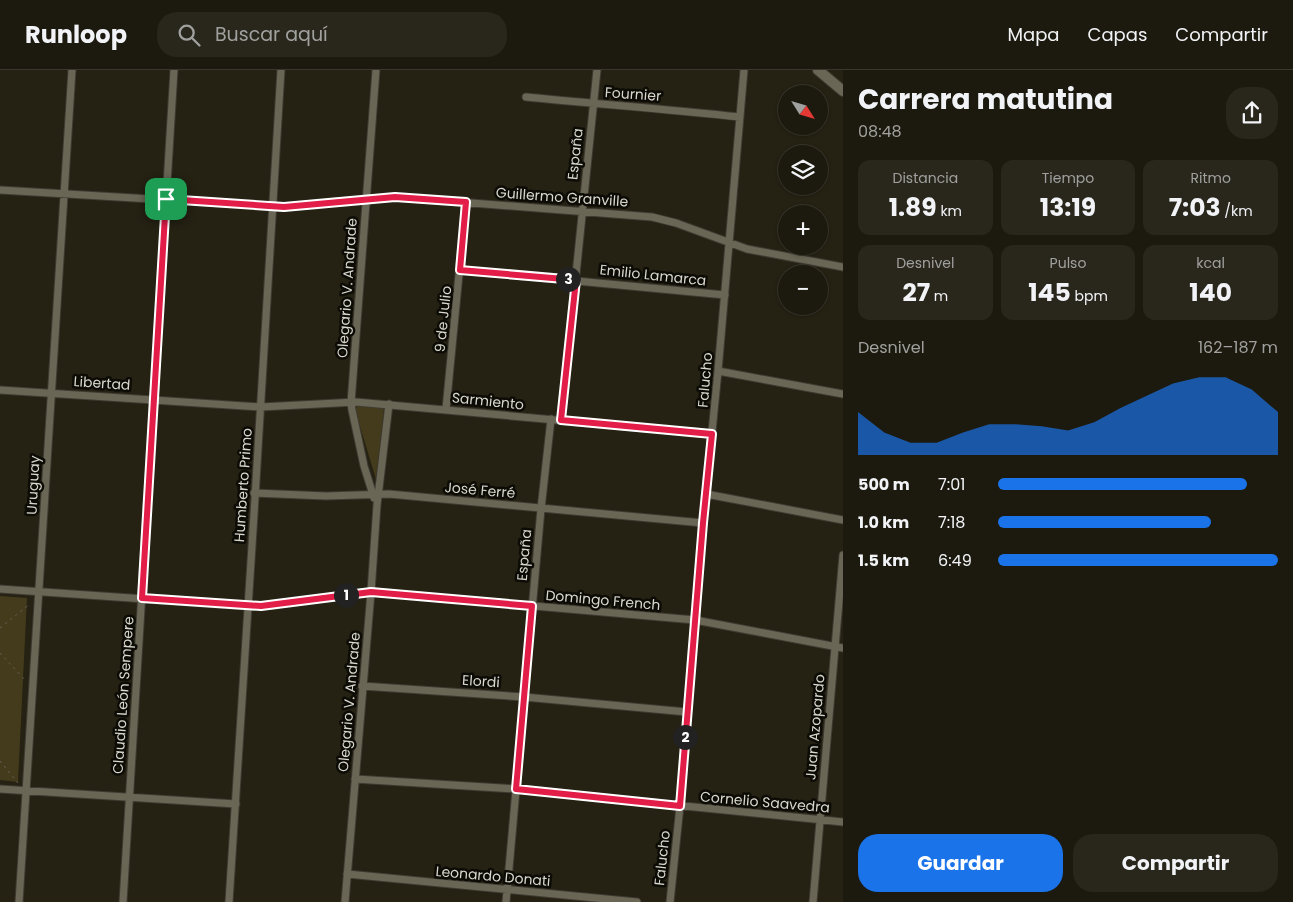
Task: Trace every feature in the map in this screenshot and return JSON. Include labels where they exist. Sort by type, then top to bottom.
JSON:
[{"type":"main road","points":[[818,70],[843,91]]},
{"type":"street","name":"Uruguay","points":[[19,902],[72,70]]},
{"type":"street","name":"Claudio León Sempere","points":[[123,902],[174,70]]},
{"type":"street","name":"Humberto Primo","points":[[229,902],[254,493],[262,407],[281,70]]},
{"type":"street","name":"Olegario V. Andrade","points":[[345,902],[377,505],[376,494],[351,402],[376,70]]},
{"type":"street","name":"España","points":[[561,420],[597,70]]},
{"type":"street","name":"Falucho","points":[[670,902],[744,70]]},
{"type":"street","name":"Fournier","points":[[526,97],[740,117]]},
{"type":"street","name":"Guillermo Granville","points":[[0,190],[294,207],[395,197],[582,211],[664,219],[747,249],[843,267]]},
{"type":"street","name":"9 de Julio","points":[[446,409],[466,202]]},
{"type":"street","name":"Emilio Lamarca","points":[[460,270],[724,294]]},
{"type":"street","points":[[718,371],[843,394]]},
{"type":"street","name":"Libertad","points":[[0,390],[262,407]]},
{"type":"street","name":"Sarmiento","points":[[262,407],[351,402],[389,404],[712,434]]},
{"type":"street","name":"Olegario V. Andrade","points":[[376,494],[389,404]]},
{"type":"street","name":"España","points":[[506,902],[541,509],[551,420]]},
{"type":"street","name":"José Ferré","points":[[254,493],[326,496],[376,494],[703,523]]},
{"type":"street","points":[[706,494],[843,520]]},
{"type":"street","name":"Juan Azopardo","points":[[813,902],[843,555]]},
{"type":"street","name":"Domingo French","points":[[0,589],[39,594],[142,598],[247,606],[261,606],[371,592],[695,620],[843,648]]},
{"type":"street","name":"Elordi","points":[[362,686],[524,697],[687,712]]},
{"type":"street","name":"Cornelio Saavedra","points":[[355,779],[516,789],[843,822]]},
{"type":"street","points":[[0,789],[236,804]]},
{"type":"street","name":"Leonardo Donati","points":[[347,874],[637,902]]},
{"type":"path","points":[[0,628],[39,594]]},
{"type":"path","points":[[0,653],[33,690]]},
{"type":"path","points":[[0,761],[25,791]]},
{"type":"shaded area","points":[[358,405],[384,408],[376,479],[355,410]]},
{"type":"shaded area","points":[[0,596],[27,598],[18,782],[0,780]]},
{"type":"route","points":[[395,197],[466,202],[460,270],[576,280],[561,420],[712,434],[680,806],[516,789],[532,606],[371,592],[261,606],[142,598],[166,199],[284,207],[395,197]]}]
